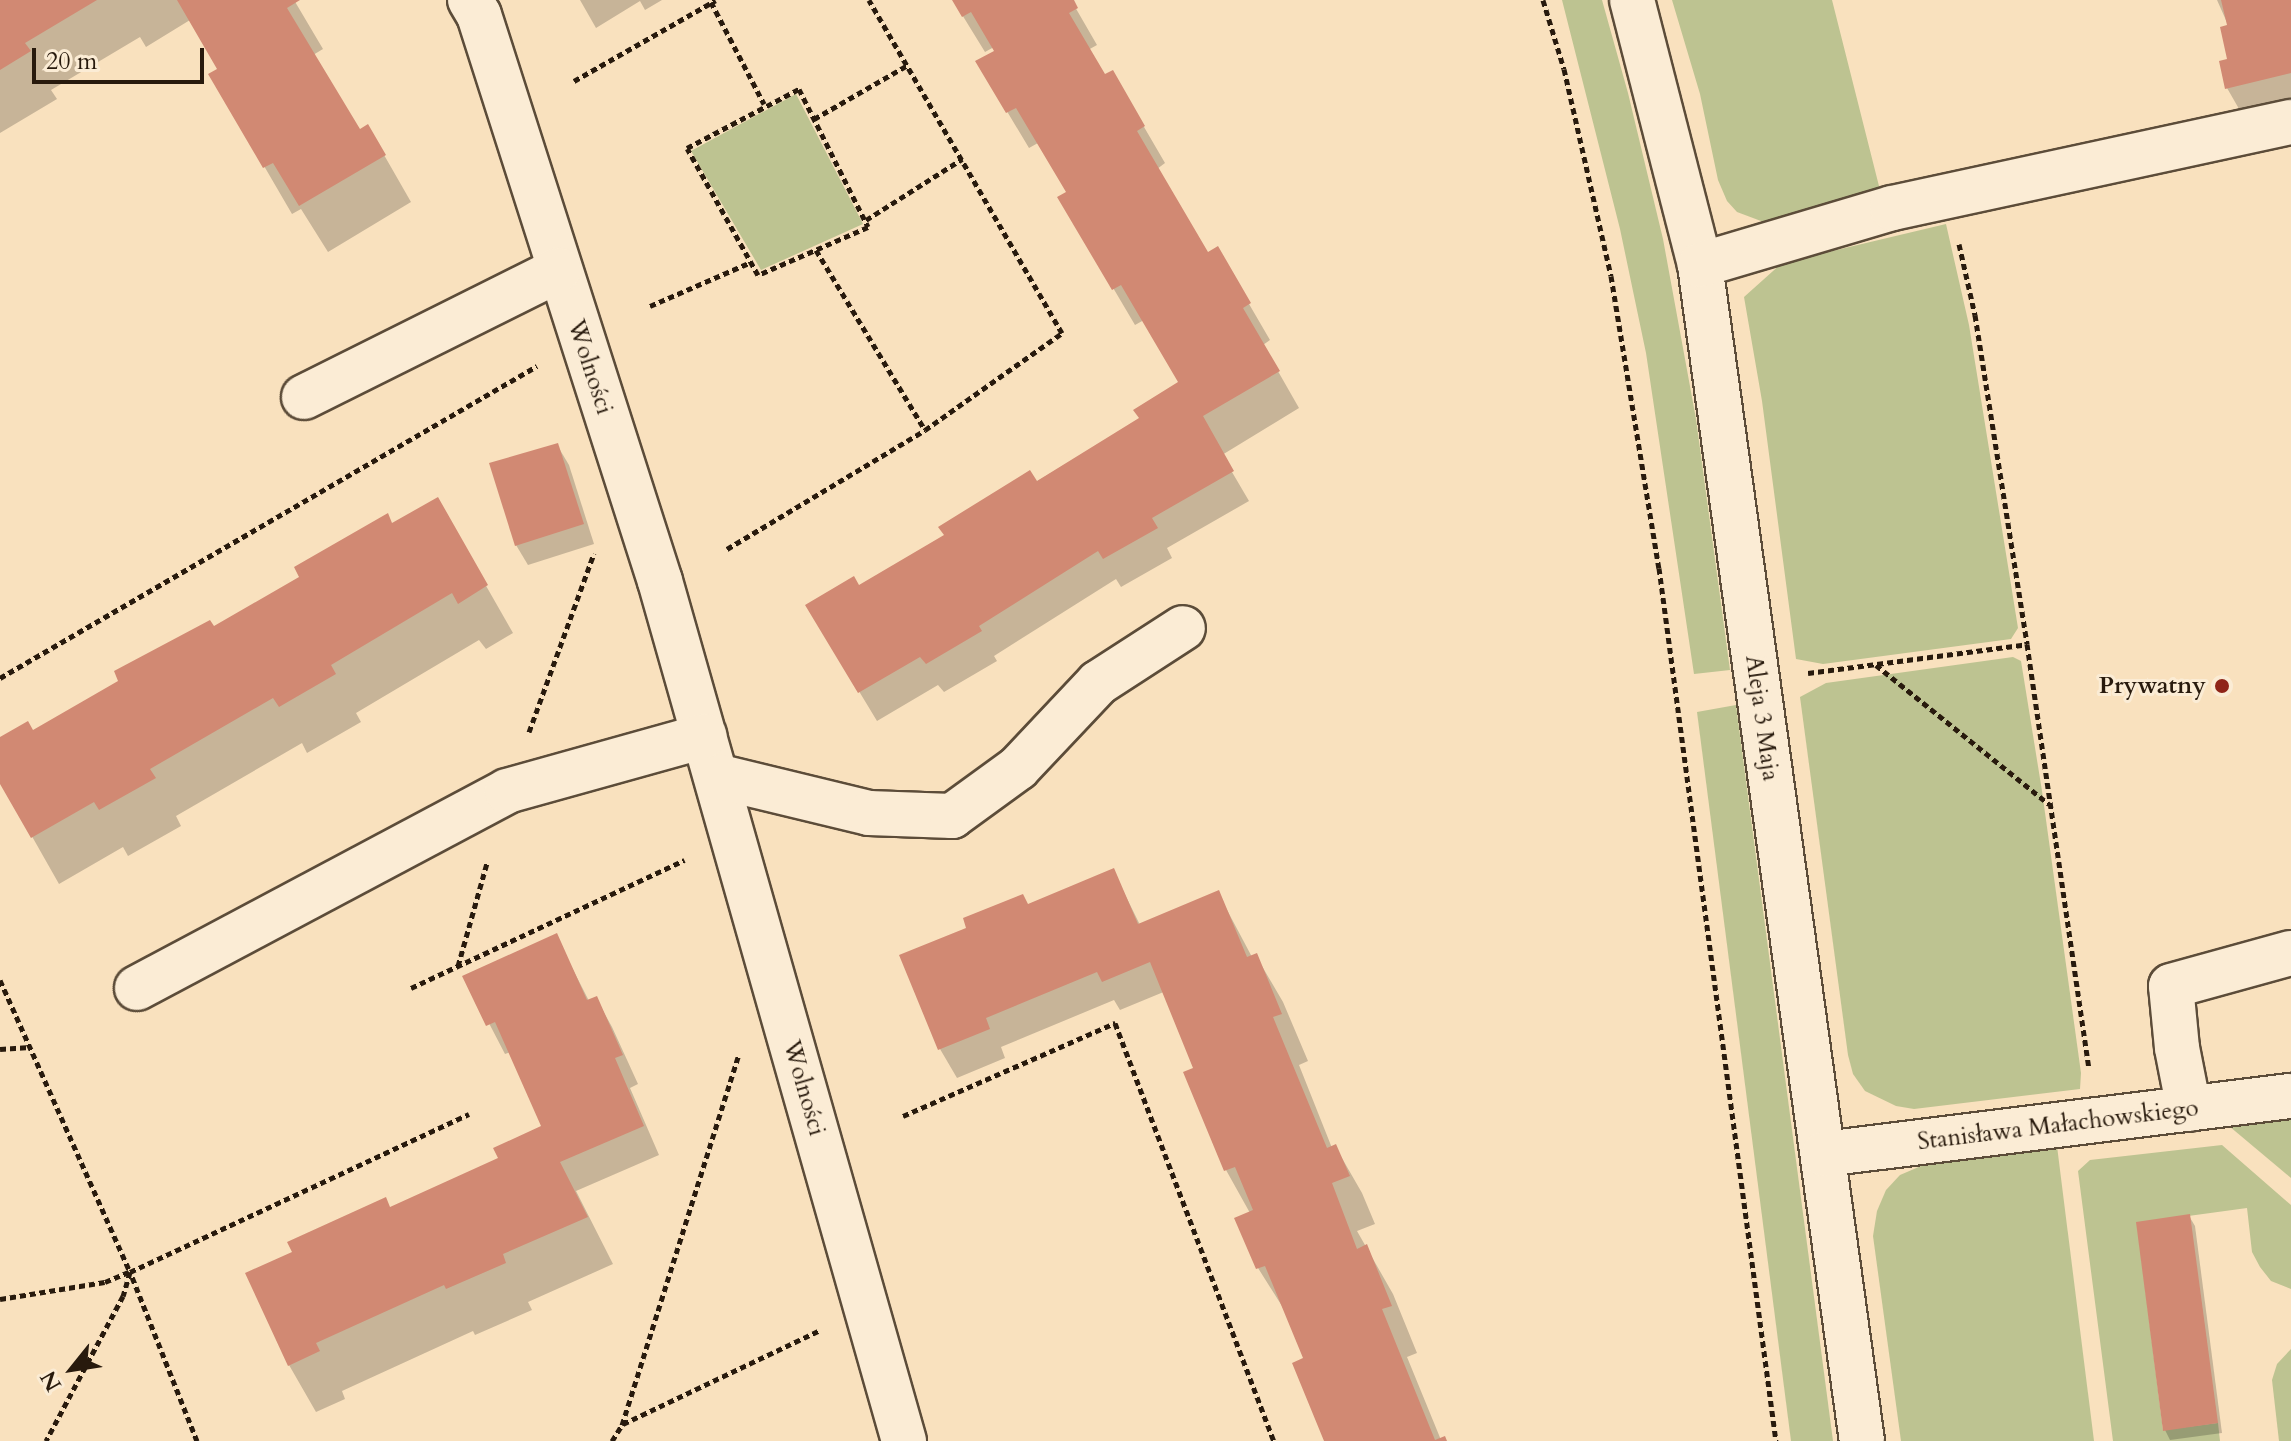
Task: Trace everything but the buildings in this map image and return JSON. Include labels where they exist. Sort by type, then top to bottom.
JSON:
[{"type":"street","name":"Wolności","points":[[470,0],[479,15],[660,581],[904,1441]]},
{"type":"street","name":"Aleja 3 Maja","points":[[1632,0],[1700,265],[1862,1441]]},
{"type":"street","points":[[1700,265],[1892,208],[2291,122]]},
{"type":"street","points":[[304,397],[559,270]]},
{"type":"street","points":[[137,988],[507,791],[710,756],[869,813],[952,816],[1018,768],[1098,683],[1183,628]]},
{"type":"street","points":[[2189,1109],[2177,1048],[2171,986],[2291,953]]},
{"type":"street","name":"Stanisława Małachowskiego","points":[[1824,1154],[2291,1096]]},
{"type":"path","points":[[727,549],[925,430],[1062,333],[869,0]]},
{"type":"path","points":[[1543,0],[1564,69],[1611,276],[1659,568],[1776,1441]]},
{"type":"path","points":[[574,81],[714,1],[764,104]]},
{"type":"path","points":[[814,119],[908,65]]},
{"type":"path","points":[[799,89],[814,119],[868,227],[758,275],[687,148],[764,104],[799,89]]},
{"type":"path","points":[[866,220],[962,159]]},
{"type":"path","points":[[1949,197],[1975,315],[2089,1069]]},
{"type":"path","points":[[816,250],[925,430]]},
{"type":"path","points":[[650,306],[751,262]]},
{"type":"path","points":[[0,678],[548,359]]},
{"type":"path","points":[[458,966],[507,791],[598,545]]},
{"type":"path","points":[[1799,674],[2027,644]]},
{"type":"path","points":[[1875,664],[2050,805]]},
{"type":"path","points":[[411,988],[689,858]]},
{"type":"path","points":[[0,980],[130,1272],[197,1441]]},
{"type":"path","points":[[903,1116],[1115,1023],[1274,1441]]},
{"type":"path","points":[[0,1049],[30,1047]]},
{"type":"path","points":[[612,1441],[622,1425],[741,1049]]},
{"type":"path","points":[[0,1299],[105,1282],[469,1114]]},
{"type":"path","points":[[46,1441],[123,1296],[130,1272]]},
{"type":"path","points":[[622,1425],[827,1327]]},
{"type":"green space","points":[[1562,0],[1602,0],[1628,93],[1663,239],[1696,419],[1730,670],[1694,674],[1646,353],[1620,229]]},
{"type":"green space","points":[[1672,0],[1832,0],[1881,194],[1769,224],[1737,212],[1727,201],[1718,180],[1700,94]]},
{"type":"green space","points":[[796,94],[863,224],[761,270],[691,151]]},
{"type":"green space","points":[[1946,224],[1969,325],[2018,628],[2011,639],[1823,664],[1796,659],[1762,401],[1744,297],[1782,263]]},
{"type":"green space","points":[[2013,657],[2021,661],[2042,791],[2081,1073],[2080,1089],[1914,1109],[1896,1106],[1865,1091],[1853,1074],[1848,1055],[1800,697],[1826,683]]},
{"type":"green space","points":[[1736,705],[1833,1441],[1791,1441],[1697,712]]},
{"type":"green space","points":[[2291,1118],[2291,1178],[2229,1126]]},
{"type":"green space","points":[[2222,1145],[2291,1205],[2291,1289],[2271,1281],[2260,1267],[2252,1252],[2247,1208],[2137,1223],[2163,1430],[2218,1423],[2220,1441],[2113,1441],[2078,1171],[2090,1160]]},
{"type":"green space","points":[[2057,1146],[2094,1441],[1901,1441],[1873,1236],[1877,1211],[1886,1190],[1900,1175],[1921,1166]]},
{"type":"green space","points":[[2291,1349],[2291,1441],[2279,1441],[2272,1380],[2277,1364]]},
{"type":"place","name":"Prywatny","points":[[2222,686]]}]
